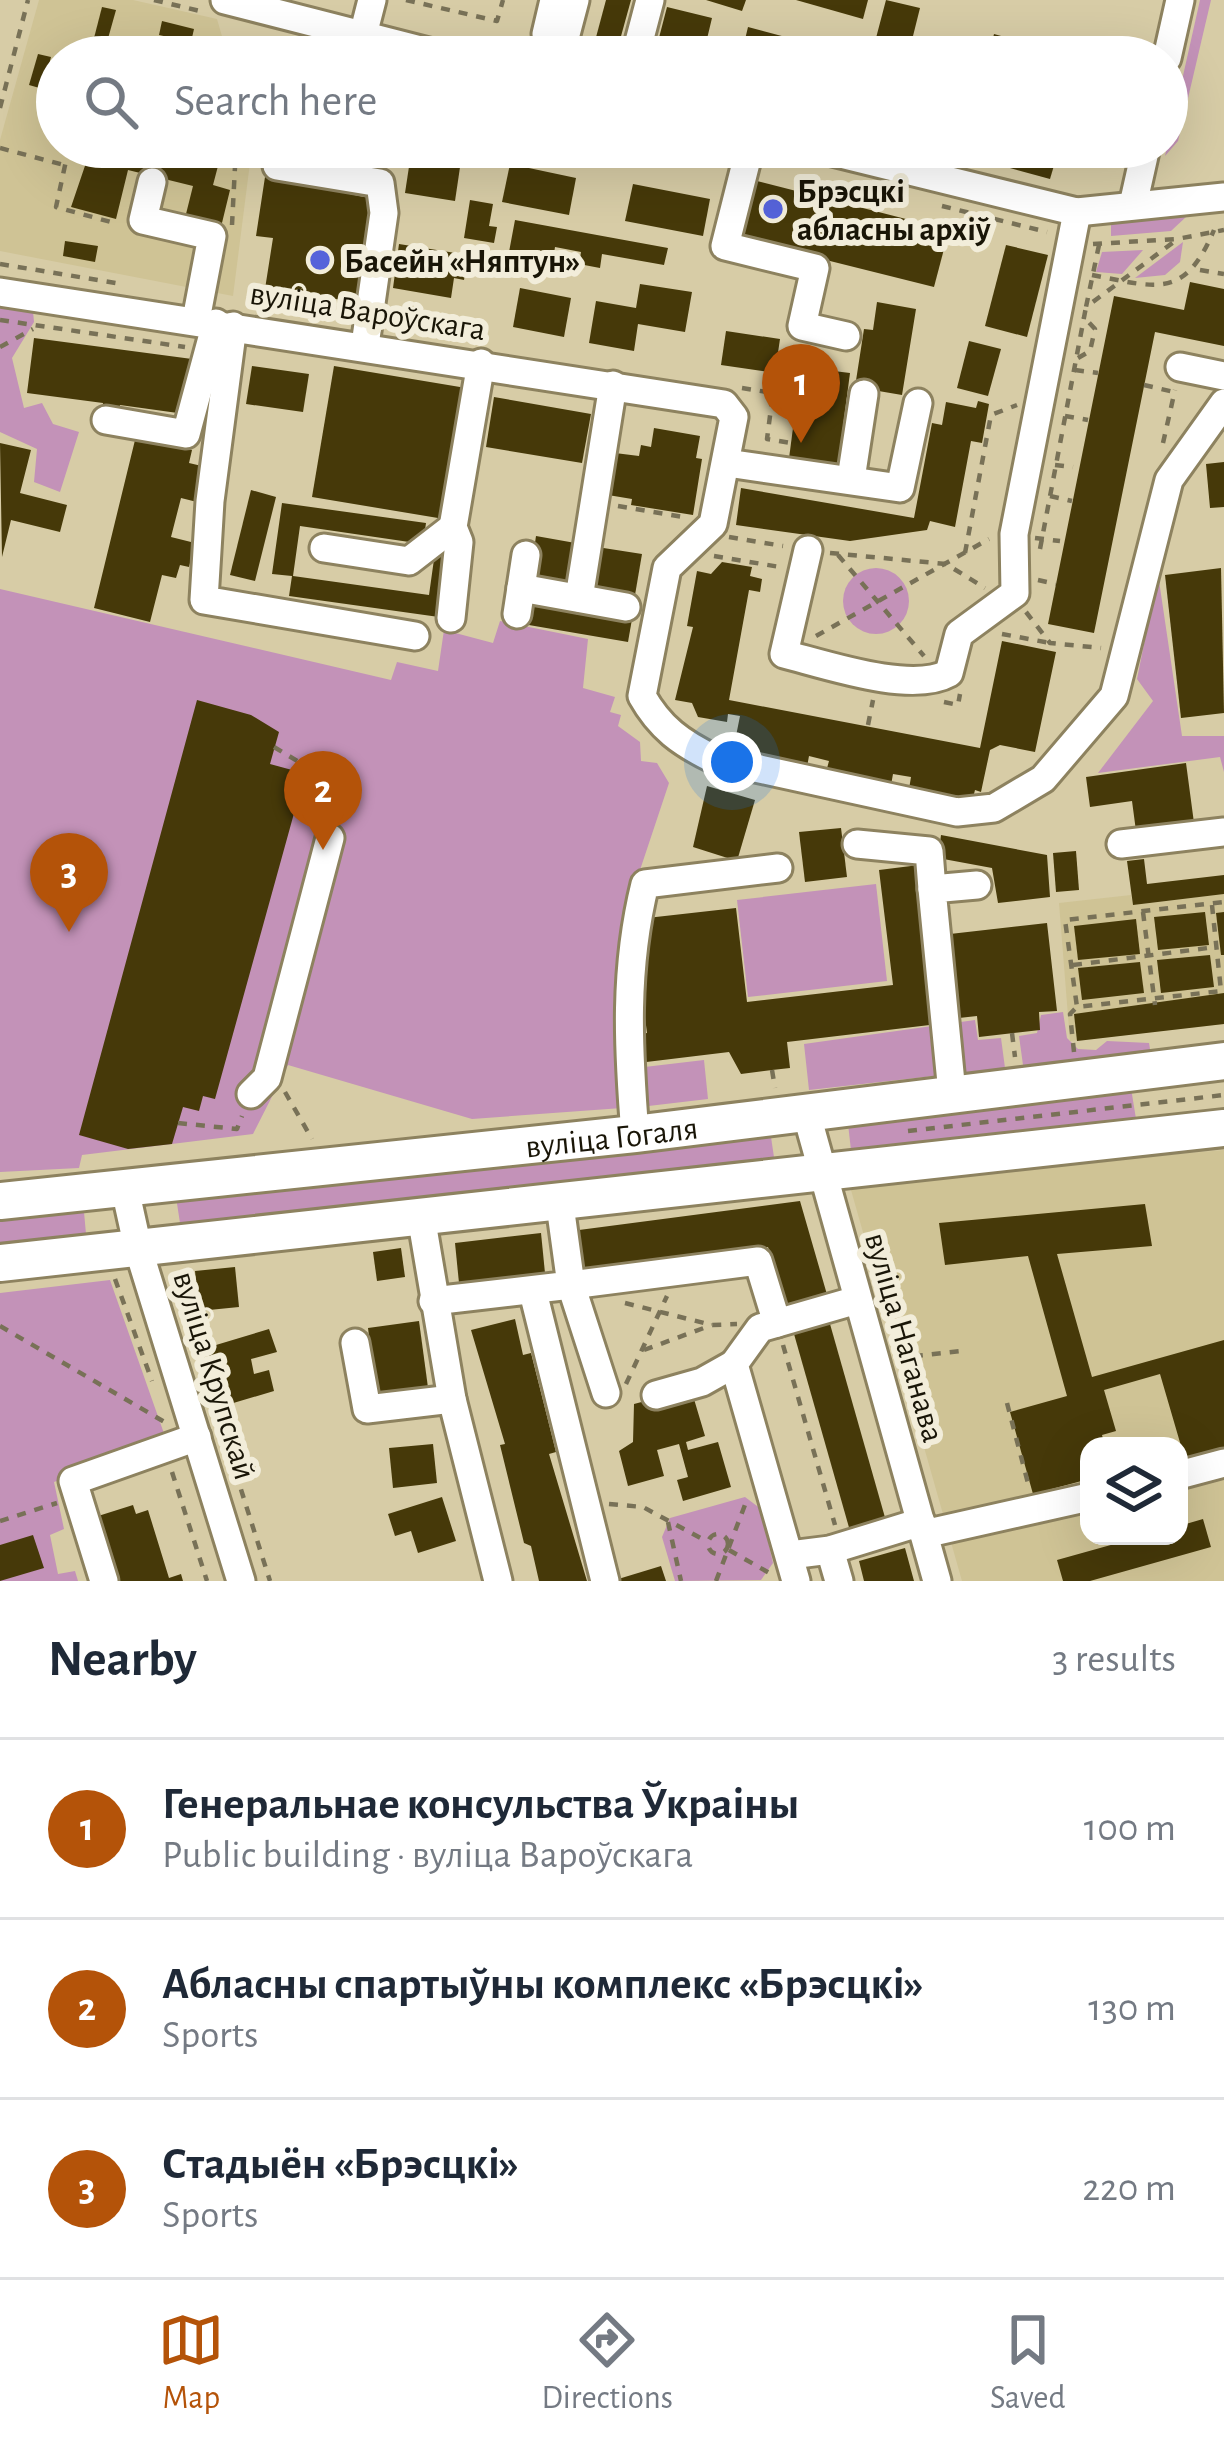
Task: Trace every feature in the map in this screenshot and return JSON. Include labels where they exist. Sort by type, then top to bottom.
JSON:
[{"type":"main road","name":"вуліца Гогаля","points":[[0,1201],[635,1134],[792,1105],[952,1093],[1224,1061]]},
{"type":"main road","points":[[1170,1068],[1180,1133]]},
{"type":"main road","name":"вуліца Гогаля","points":[[0,1262],[560,1205],[1224,1128]]},
{"type":"street","points":[[225,0],[367,36]]},
{"type":"street","points":[[363,35],[371,0]]},
{"type":"street","points":[[548,36],[554,0]]},
{"type":"street","points":[[566,36],[575,0]]},
{"type":"street","points":[[641,36],[650,0]]},
{"type":"street","points":[[1172,36],[1180,0]]},
{"type":"street","points":[[289,168],[380,183],[384,213],[365,345]]},
{"type":"street","points":[[744,168],[724,246],[815,268],[802,326],[846,336]]},
{"type":"street","points":[[898,168],[1077,212],[1224,197]]},
{"type":"street","points":[[1132,205],[1142,168]]},
{"type":"street","points":[[152,182],[143,220],[212,236],[215,323],[204,600],[416,636]]},
{"type":"street","points":[[808,550],[784,654],[930,684],[950,673],[959,634],[1017,607],[1055,396],[1077,212]]},
{"type":"street","name":"вуліца Вароўскага","points":[[0,292],[724,404],[734,417],[727,463]]},
{"type":"street","points":[[106,420],[186,434],[215,323]]},
{"type":"street","points":[[451,618],[459,542],[453,527],[481,363]]},
{"type":"street","points":[[1177,380],[1224,376]]},
{"type":"street","points":[[579,598],[614,385]]},
{"type":"street","points":[[851,479],[864,394]]},
{"type":"street","points":[[918,403],[900,488],[727,463],[712,524],[667,568],[642,696],[655,720],[681,743],[714,759],[813,784],[976,813],[1043,779],[1114,696],[1169,480],[1224,403]]},
{"type":"street","points":[[324,548],[409,561],[453,527]]},
{"type":"street","points":[[526,555],[519,601],[579,598],[626,607]]},
{"type":"street","points":[[1121,844],[1224,832]]},
{"type":"street","points":[[259,1086],[330,838]]},
{"type":"street","points":[[857,844],[928,851],[952,1093]]},
{"type":"street","points":[[635,1134],[627,1027],[629,946],[645,884],[778,868]]},
{"type":"street","points":[[932,889],[977,885]]},
{"type":"street","name":"вуліца Наганава","points":[[792,1105],[823,1174],[938,1581]]},
{"type":"street","name":"вуліца Крупскай","points":[[125,1189],[137,1248],[241,1581]]},
{"type":"street","points":[[560,1205],[571,1285],[615,1391]]},
{"type":"street","points":[[421,1216],[452,1399],[498,1581]]},
{"type":"street","points":[[434,1301],[758,1261],[768,1325]]},
{"type":"street","points":[[533,1292],[605,1581]]},
{"type":"street","points":[[656,1395],[702,1382],[734,1364],[768,1325],[857,1300]]},
{"type":"street","points":[[355,1343],[367,1409],[452,1399]]},
{"type":"street","points":[[734,1364],[789,1572],[836,1548],[1080,1499]]},
{"type":"street","points":[[104,1581],[73,1480],[197,1437]]},
{"type":"street","points":[[1188,1472],[1224,1463]]},
{"type":"street","points":[[836,1548],[839,1581]]},
{"type":"path","points":[[0,108],[28,0]]},
{"type":"path","points":[[406,0],[497,21],[503,0]]},
{"type":"path","points":[[0,148],[36,158]]},
{"type":"path","points":[[63,168],[56,207],[122,226],[143,220]]},
{"type":"path","points":[[212,236],[232,240],[235,168]]},
{"type":"path","points":[[1092,275],[1168,286],[1197,269],[1214,230]]},
{"type":"path","points":[[965,553],[992,415],[1055,396],[1075,370],[1099,245],[1224,230]]},
{"type":"path","points":[[1085,307],[1177,239]]},
{"type":"path","points":[[1197,269],[1224,274]]},
{"type":"path","points":[[1077,358],[1090,351],[1095,329],[1083,316]]},
{"type":"path","points":[[0,347],[33,329]]},
{"type":"path","points":[[1075,370],[1098,374]]},
{"type":"path","points":[[1144,385],[1177,380]]},
{"type":"path","points":[[1017,607],[1035,580],[1028,536],[1050,496],[1064,416],[1055,396]]},
{"type":"path","points":[[1064,416],[1088,420]]},
{"type":"path","points":[[1055,465],[1073,467]]},
{"type":"path","points":[[1050,496],[1072,500]]},
{"type":"path","points":[[604,504],[699,520]]},
{"type":"path","points":[[801,658],[803,644],[995,536],[1060,541]]},
{"type":"path","points":[[808,550],[946,564],[1017,607],[1050,643]]},
{"type":"path","points":[[704,555],[785,568]]},
{"type":"path","points":[[838,555],[924,656],[952,663]]},
{"type":"path","points":[[1035,580],[1055,584]]},
{"type":"path","points":[[983,631],[1119,650]]},
{"type":"path","points":[[868,725],[875,688]]},
{"type":"path","points":[[274,747],[337,784],[330,838]]},
{"type":"path","points":[[1077,1007],[1065,920],[1224,902]]},
{"type":"path","points":[[1076,1064],[1070,1014],[1077,1007],[1155,1003],[1221,991],[1212,904]]},
{"type":"path","points":[[1143,912],[1155,1003]]},
{"type":"path","points":[[1071,966],[1216,947]]},
{"type":"path","points":[[1012,1033],[1016,1070]]},
{"type":"path","points":[[772,1070],[792,1105]]},
{"type":"path","points":[[178,1124],[237,1129],[259,1086],[283,1083],[317,1150]]},
{"type":"path","points":[[615,1391],[642,1351],[678,1271]]},
{"type":"path","points":[[617,1301],[712,1325],[768,1325],[836,1548]]},
{"type":"path","points":[[188,1320],[270,1581]]},
{"type":"path","points":[[642,1351],[712,1325]]},
{"type":"path","points":[[0,1326],[167,1424]]},
{"type":"path","points":[[890,1360],[962,1351]]},
{"type":"path","points":[[1006,1402],[1036,1510]]},
{"type":"path","points":[[716,1581],[763,1462]]},
{"type":"path","points":[[586,1502],[643,1507],[708,1542],[715,1553],[727,1549],[789,1572]]},
{"type":"path","points":[[668,1522],[681,1581]]},
{"type":"path","points":[[708,1542],[720,1534],[727,1549]]},
{"type":"path","points":[[196,1581],[206,1578]]},
{"type":"shaded area","points":[[39,0],[133,0],[217,19],[222,36],[36,36],[36,168],[249,168],[233,296],[0,251],[0,140]]},
{"type":"shaded area","points":[[1200,0],[1211,0],[1188,98],[1188,53]]},
{"type":"shaded area","points":[[1187,216],[1171,231],[1111,236],[1111,223]]},
{"type":"shaded area","points":[[1183,242],[1180,262],[1165,275],[1135,278]]},
{"type":"shaded area","points":[[1143,250],[1122,274],[1096,272],[1102,252]]},
{"type":"shaded area","points":[[0,298],[32,301],[34,322],[12,358],[24,408],[42,403],[53,424],[79,432],[60,492],[34,482],[37,449],[0,432]]},
{"type":"shaded area","points":[[876,568],[899,578],[909,601],[899,624],[876,634],[853,624],[843,601],[853,578]]},
{"type":"shaded area","points":[[1158,574],[1182,736],[1224,736],[1224,772],[1220,757],[1098,773],[1153,701],[1137,679]]},
{"type":"shaded area","points":[[0,589],[391,680],[397,662],[438,671],[444,630],[493,643],[500,621],[588,639],[583,688],[615,697],[610,712],[621,715],[618,726],[640,742],[641,761],[657,763],[669,783],[624,918],[617,1001],[622,1108],[472,1119],[288,1065],[253,1134],[82,1155],[79,1168],[0,1172]]},
{"type":"shaded area","points":[[876,884],[887,981],[748,997],[737,900]]},
{"type":"shaded area","points":[[1224,894],[1224,1024],[1070,1041],[1059,903],[1131,895],[1133,905]]},
{"type":"shaded area","points":[[1063,1012],[1067,1038],[1078,1049],[1096,1050],[1107,1041],[1149,1043],[1151,1055],[1049,1073],[1041,1064],[1023,1065],[1019,1036],[1037,1033],[1041,1015]]},
{"type":"shaded area","points":[[975,1020],[978,1040],[1001,1038],[1005,1068],[809,1090],[804,1044]]},
{"type":"shaded area","points":[[704,1060],[708,1099],[640,1107],[636,1068]]},
{"type":"shaded area","points":[[1130,1082],[1137,1125],[852,1159],[847,1115]]},
{"type":"shaded area","points":[[770,1130],[776,1171],[182,1236],[176,1197]]},
{"type":"shaded area","points":[[1224,1150],[1224,1581],[962,1581],[849,1183]]},
{"type":"shaded area","points":[[83,1201],[87,1245],[0,1254],[0,1210]]},
{"type":"shaded area","points":[[110,1280],[167,1442],[54,1482],[64,1529],[50,1535],[58,1574],[75,1571],[78,1581],[0,1581],[0,1293]]},
{"type":"shaded area","points":[[745,1497],[761,1509],[773,1563],[761,1580],[675,1581],[662,1537],[670,1518]]},
{"type":"building","points":[[606,0],[631,0],[621,36],[596,36]]},
{"type":"building","points":[[706,0],[746,0],[742,11]]},
{"type":"building","points":[[796,0],[868,0],[863,19]]},
{"type":"building","points":[[886,0],[920,8],[913,36],[877,36]]},
{"type":"building","points":[[102,7],[116,10],[109,36],[95,36]]},
{"type":"building","points":[[667,7],[712,18],[708,36],[659,36]]},
{"type":"building","points":[[162,21],[194,29],[192,36],[159,35]]},
{"type":"building","points":[[748,27],[782,36],[746,36]]},
{"type":"building","points":[[36,61],[36,87],[29,85]]},
{"type":"building","points":[[84,168],[217,168],[213,185],[230,190],[221,227],[186,214],[193,186],[128,170],[116,219],[71,207]]},
{"type":"building","points":[[409,168],[460,168],[455,201],[405,193]]},
{"type":"building","points":[[509,168],[576,178],[569,215],[502,202]]},
{"type":"building","points":[[1010,168],[1053,168],[1050,179]]},
{"type":"building","name":"Басейн «Няптун»","points":[[265,177],[379,200],[364,303],[265,289],[273,238],[256,236]]},
{"type":"building","points":[[757,181],[949,230],[934,287],[742,239]]},
{"type":"building","points":[[633,184],[710,199],[703,236],[625,221]]},
{"type":"building","points":[[470,200],[493,204],[489,226],[497,227],[494,243],[464,238]]},
{"type":"building","points":[[515,220],[668,248],[664,265],[602,254],[600,268],[579,264],[581,252],[555,247],[553,260],[509,252]]},
{"type":"building","points":[[65,241],[98,246],[95,262],[63,256]]},
{"type":"building","points":[[399,244],[468,255],[464,280],[454,278],[451,298],[393,288]]},
{"type":"building","points":[[1006,245],[1048,255],[1027,337],[985,326]]},
{"type":"building","points":[[1190,282],[1224,289],[1224,346],[1155,332],[1094,633],[1048,624],[1114,296],[1184,310]]},
{"type":"building","points":[[640,284],[692,292],[685,332],[638,324],[634,351],[589,343],[596,301],[636,308]]},
{"type":"building","points":[[520,288],[571,298],[564,337],[513,327]]},
{"type":"building","points":[[877,302],[916,309],[902,395],[855,387],[864,329],[873,330]]},
{"type":"building","points":[[726,331],[780,339],[775,373],[721,365]]},
{"type":"building","points":[[34,338],[192,359],[185,414],[120,405],[119,414],[102,412],[103,403],[27,393]]},
{"type":"building","points":[[969,341],[1001,349],[988,396],[957,388]]},
{"type":"building","points":[[252,366],[309,374],[303,412],[246,404]]},
{"type":"building","points":[[334,366],[466,388],[444,519],[312,497]]},
{"type":"building","points":[[801,367],[850,373],[837,472],[788,466]]},
{"type":"building","points":[[494,397],[591,414],[582,463],[486,447]]},
{"type":"building","points":[[978,401],[989,404],[982,443],[971,441],[955,527],[930,521],[927,530],[850,541],[736,525],[741,488],[914,518],[932,423],[942,425],[946,402],[976,408]]},
{"type":"building","points":[[654,428],[700,436],[696,458],[702,459],[693,515],[631,505],[632,499],[608,495],[615,453],[639,456],[641,445],[651,447]]},
{"type":"building","points":[[136,436],[192,450],[189,463],[206,467],[197,502],[181,498],[171,537],[195,543],[189,567],[180,565],[176,578],[162,575],[150,622],[94,608]]},
{"type":"building","points":[[0,443],[31,450],[20,493],[67,505],[60,532],[11,520],[2,557]]},
{"type":"building","points":[[1224,462],[1224,507],[1210,508],[1206,464]]},
{"type":"building","points":[[251,490],[276,497],[255,581],[230,575]]},
{"type":"building","points":[[282,503],[426,523],[423,544],[300,526],[293,576],[429,595],[436,545],[456,547],[446,618],[289,596],[292,576],[272,574]]},
{"type":"building","points":[[536,536],[581,544],[574,584],[530,577]]},
{"type":"building","points":[[597,547],[642,554],[635,595],[591,588]]},
{"type":"building","points":[[722,562],[752,567],[750,576],[762,579],[760,592],[749,590],[729,700],[980,748],[1002,641],[1056,652],[1035,752],[1000,745],[990,750],[981,792],[975,790],[972,802],[909,789],[911,777],[893,774],[891,785],[826,772],[829,761],[809,756],[807,767],[743,754],[746,743],[735,741],[740,716],[728,714],[727,722],[698,717],[692,703],[675,700],[693,627],[687,626],[697,571],[711,574]]},
{"type":"building","points":[[1221,568],[1224,713],[1181,718],[1165,575]]},
{"type":"building","points":[[528,600],[632,619],[628,642],[523,624]]},
{"type":"building","points":[[197,700],[251,715],[279,732],[270,764],[292,770],[288,784],[301,788],[215,1099],[203,1096],[199,1111],[183,1107],[172,1144],[128,1149],[79,1135]]},
{"type":"building","points":[[1186,763],[1194,823],[1136,831],[1132,801],[1090,807],[1086,777]]},
{"type":"building","points":[[707,786],[755,800],[737,861],[693,847]]},
{"type":"building","points":[[841,828],[847,877],[805,882],[799,832]]},
{"type":"building","points":[[941,835],[1047,855],[1050,897],[998,903],[992,868],[938,858]]},
{"type":"building","points":[[1076,851],[1079,890],[1056,892],[1053,853]]},
{"type":"building","points":[[1144,859],[1147,884],[1224,875],[1224,894],[1133,905],[1127,861]]},
{"type":"building","points":[[919,865],[938,1024],[787,1042],[790,1068],[741,1074],[729,1052],[638,1063],[635,1035],[647,1033],[636,946],[650,944],[647,918],[736,908],[747,1002],[893,985],[879,870]]},
{"type":"building","points":[[1205,912],[1209,945],[1158,950],[1154,917]]},
{"type":"building","points":[[1224,912],[1224,955],[1221,955],[1216,913]]},
{"type":"building","points":[[1136,919],[1140,954],[1078,960],[1074,926]]},
{"type":"building","points":[[1047,923],[1057,1011],[1039,1012],[1040,1030],[979,1037],[977,1016],[959,1018],[950,934]]},
{"type":"building","points":[[1210,955],[1214,987],[1161,993],[1157,960]]},
{"type":"building","points":[[1140,962],[1144,993],[1082,1000],[1078,968]]},
{"type":"building","points":[[1224,993],[1224,1024],[1077,1041],[1074,1014]]},
{"type":"building","points":[[800,1201],[828,1298],[787,1309],[768,1247],[584,1270],[579,1230]]},
{"type":"building","points":[[1145,1204],[1152,1246],[1057,1254],[1092,1377],[1224,1340],[1224,1453],[1188,1462],[1188,1437],[1178,1437],[1160,1374],[1104,1390],[1116,1431],[1103,1437],[1080,1437],[1080,1481],[1033,1494],[1010,1412],[1067,1396],[1028,1256],[945,1265],[939,1223]]},
{"type":"building","points":[[541,1233],[545,1273],[459,1283],[455,1243]]},
{"type":"building","points":[[401,1248],[405,1277],[377,1281],[373,1252]]},
{"type":"building","points":[[235,1267],[239,1307],[199,1311],[195,1271]]},
{"type":"building","points":[[515,1319],[523,1355],[531,1353],[556,1452],[549,1454],[587,1581],[539,1581],[531,1546],[524,1543],[500,1445],[505,1444],[471,1330]]},
{"type":"building","points":[[419,1321],[429,1395],[377,1401],[368,1328]]},
{"type":"building","points":[[830,1324],[886,1521],[850,1531],[794,1334]]},
{"type":"building","points":[[269,1329],[277,1352],[251,1359],[254,1374],[269,1370],[274,1391],[230,1404],[206,1348]]},
{"type":"building","points":[[691,1389],[705,1436],[686,1442],[688,1450],[718,1442],[731,1487],[683,1501],[677,1480],[688,1477],[679,1444],[657,1450],[664,1476],[628,1486],[619,1451],[633,1442],[634,1404]]},
{"type":"building","points":[[433,1444],[437,1483],[393,1488],[389,1448]]},
{"type":"building","points":[[442,1497],[456,1541],[418,1553],[411,1531],[395,1536],[388,1514]]},
{"type":"building","points":[[133,1505],[136,1514],[148,1510],[169,1578],[181,1574],[183,1581],[115,1581],[95,1517]]},
{"type":"building","points":[[1203,1519],[1211,1547],[1090,1581],[1063,1581],[1057,1560],[1111,1545],[1188,1545],[1188,1523]]},
{"type":"building","points":[[33,1535],[44,1568],[0,1581],[0,1545]]},
{"type":"building","points":[[905,1548],[914,1581],[864,1581],[859,1561]]},
{"type":"building","points":[[661,1566],[666,1581],[615,1580]]},
{"type":"place","name":"Брэсцкі абласны архіў","points":[[773,209]]},
{"type":"place","name":"Басейн «Няптун»","points":[[320,260]]},
{"type":"place","name":"Генеральнае консульства Ўкраіны","points":[[801,443]]},
{"type":"place","name":"Абласны спартыўны комплекс «Брэсцкі»","points":[[323,850]]},
{"type":"place","name":"Стадыён «Брэсцкі»","points":[[69,932]]}]
